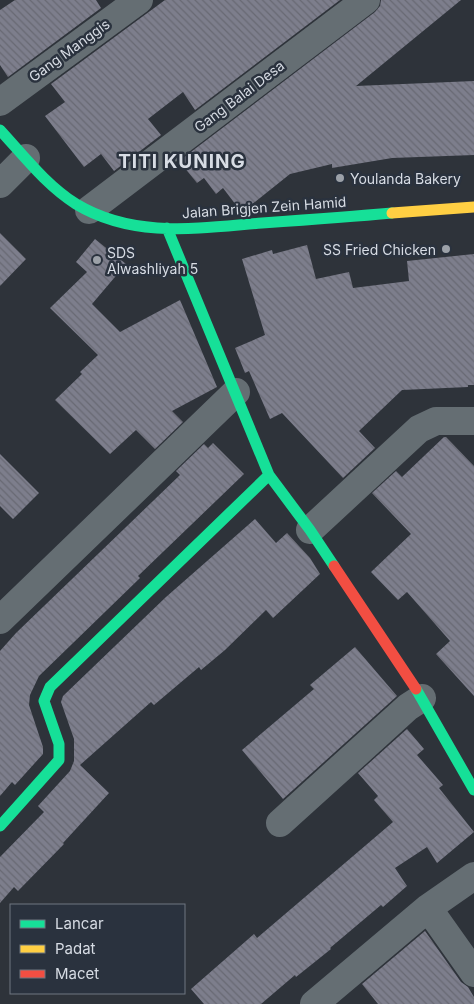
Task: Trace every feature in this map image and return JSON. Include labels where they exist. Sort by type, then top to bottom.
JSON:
[{"type":"street","name":"Gang Manggis","points":[[0,102],[139,0]]},
{"type":"street","name":"Gang Balai Desa","points":[[89,210],[366,0]]},
{"type":"street","name":"Jalan Brigjen Zein Hamid","points":[[0,130],[58,191],[89,210],[125,224],[167,228],[212,229],[237,225],[474,207]]},
{"type":"street","points":[[0,184],[26,158]]},
{"type":"street","points":[[167,228],[269,475],[310,530],[422,698],[474,790]]},
{"type":"street","points":[[0,620],[236,392]]},
{"type":"street","points":[[310,530],[419,429],[436,421],[474,421]]},
{"type":"street","points":[[0,826],[59,760],[60,744],[44,701],[50,688],[269,475]]},
{"type":"street","points":[[280,823],[408,707],[422,698]]},
{"type":"street","points":[[316,1003],[428,908],[474,876]]},
{"type":"street","points":[[428,908],[474,973]]},
{"type":"building","points":[[15,0],[96,0],[101,8],[8,77],[0,65],[0,10]]},
{"type":"building","points":[[165,0],[340,0],[195,110],[183,92],[148,119],[161,135],[114,171],[101,154],[84,167],[45,116],[65,102],[51,84]]},
{"type":"building","points":[[381,0],[461,0],[356,86],[474,81],[474,155],[392,158],[332,168],[332,164],[290,174],[246,209],[239,209],[223,188],[216,194],[204,178],[197,183],[179,161],[375,12],[380,6]]},
{"type":"building","points":[[0,233],[26,259],[0,286]]},
{"type":"building","points":[[95,239],[126,264],[92,304],[120,332],[180,300],[217,387],[172,411],[183,422],[155,449],[136,430],[110,454],[55,400],[82,374],[80,372],[98,355],[50,308],[87,272],[76,262]]},
{"type":"building","points":[[307,245],[316,279],[349,272],[353,288],[409,281],[407,261],[474,254],[474,385],[468,385],[468,387],[402,390],[359,431],[375,448],[343,478],[282,413],[270,419],[249,371],[245,373],[235,348],[265,335],[242,259],[272,250],[273,254]]},
{"type":"building","points":[[444,437],[474,466],[474,696],[436,654],[450,641],[407,592],[398,600],[371,572],[411,534],[372,493],[396,471],[402,477]]},
{"type":"building","points":[[213,443],[244,474],[138,576],[140,578],[39,676],[30,695],[29,705],[43,747],[43,754],[15,785],[12,782],[0,796],[0,651],[16,633],[180,475],[176,471],[204,444],[208,448]]},
{"type":"building","points":[[0,454],[39,493],[13,519],[0,506]]},
{"type":"building","points":[[255,519],[276,543],[287,533],[310,558],[320,574],[273,618],[266,610],[225,650],[201,670],[199,667],[154,705],[151,702],[80,765],[109,793],[64,844],[18,891],[14,887],[0,903],[0,857],[44,812],[38,806],[70,771],[74,761],[74,739],[61,702],[63,696],[166,597]]},
{"type":"building","points":[[355,647],[397,696],[283,799],[242,750],[314,689],[310,685]]},
{"type":"building","points":[[407,729],[424,749],[417,755],[443,785],[439,788],[474,832],[437,863],[427,847],[395,868],[407,886],[383,907],[381,905],[331,949],[296,977],[295,975],[261,1004],[204,1004],[191,989],[254,934],[257,938],[393,822],[374,800],[378,796],[358,773]]},
{"type":"building","points":[[425,931],[461,982],[468,987],[474,997],[474,1004],[378,1004],[362,984]]},
{"type":"traffic: fast","points":[[0,130],[36,170],[76,204],[98,215],[144,227],[215,227],[392,213]]},
{"type":"traffic: fast","points":[[167,228],[269,475],[334,566]]},
{"type":"traffic: fast","points":[[0,826],[59,760],[59,744],[44,701],[50,687],[269,475]]},
{"type":"traffic: fast","points":[[416,689],[474,790]]},
{"type":"traffic: slow","points":[[392,213],[474,207]]},
{"type":"traffic: jam","points":[[334,566],[416,689]]},
{"type":"place","name":"Youlanda Bakery","points":[[340,178]]},
{"type":"place","name":"SS Fried Chicken","points":[[446,249]]},
{"type":"place","name":"SDS Alwashliyah 5","points":[[97,260]]},
{"type":"district","name":"TITI KUNING","points":[[182,161]]}]
